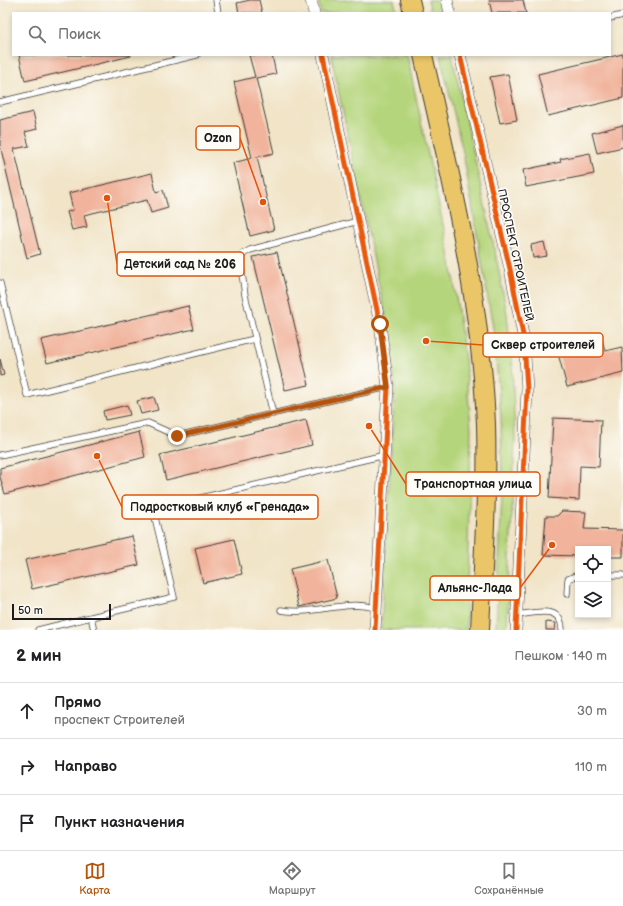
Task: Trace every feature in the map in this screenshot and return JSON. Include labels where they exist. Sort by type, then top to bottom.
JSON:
[{"type":"main road","points":[[410,0],[413,12]]},
{"type":"main road","points":[[423,56],[454,192],[467,258],[479,347],[486,424],[486,500],[480,630]]},
{"type":"street","points":[[311,0],[314,12]]},
{"type":"street","points":[[447,0],[450,12]]},
{"type":"street","points":[[323,56],[380,324],[388,387],[386,454],[375,630]]},
{"type":"street","name":"ПРОСПЕКТ СТРОИТЕЛЕЙ","points":[[460,56],[510,269],[524,340],[527,390],[516,630]]},
{"type":"lane","points":[[216,0],[218,12]]},
{"type":"lane","points":[[611,18],[623,15]]},
{"type":"lane","points":[[0,102],[193,56]]},
{"type":"lane","points":[[273,414],[254,340],[241,266],[243,254],[250,250],[358,221]]},
{"type":"lane","points":[[0,283],[27,395],[254,340]]},
{"type":"lane","points":[[0,455],[148,423],[177,436],[388,387]]},
{"type":"lane","points":[[38,630],[174,597],[153,509],[386,454]]},
{"type":"lane","points":[[611,575],[623,575]]},
{"type":"lane","points":[[566,594],[568,579],[575,576]]},
{"type":"lane","points":[[281,610],[295,613],[356,604],[376,608]]},
{"type":"lane","points":[[517,615],[540,612],[555,613],[559,616],[562,630]]},
{"type":"lane","points":[[91,617],[94,630]]},
{"type":"green space","points":[[318,0],[394,0],[397,12],[321,12]]},
{"type":"green space","points":[[428,0],[440,0],[443,12],[431,12]]},
{"type":"green space","points":[[331,56],[407,56],[451,262],[465,359],[471,428],[466,630],[381,630],[395,384],[387,323]]},
{"type":"green space","points":[[440,56],[452,56],[496,256],[507,314],[512,360],[515,439],[507,630],[496,630],[502,492],[501,418],[494,334],[463,152]]},
{"type":"building","points":[[250,0],[259,0],[262,12],[239,12],[237,3]]},
{"type":"building","points":[[489,0],[523,0],[526,12],[492,12]]},
{"type":"building","points":[[623,54],[623,98],[548,116],[538,74]]},
{"type":"building","points":[[19,56],[131,56],[25,81]]},
{"type":"building","points":[[249,56],[272,56],[276,74],[256,78],[274,153],[257,157],[274,230],[250,236],[233,163],[252,158],[234,82],[255,77]]},
{"type":"building","points":[[508,74],[517,120],[500,123],[490,77]]},
{"type":"building","points":[[33,112],[37,129],[25,132],[29,146],[14,149],[40,254],[27,258],[0,145],[0,120]]},
{"type":"building","points":[[623,125],[623,147],[597,153],[592,133]]},
{"type":"building","points":[[590,153],[594,174],[526,187],[523,170],[561,162],[560,159]]},
{"type":"building","points":[[152,173],[156,192],[163,190],[168,208],[151,213],[147,200],[84,215],[87,227],[72,230],[67,212],[73,210],[69,193]]},
{"type":"building","points":[[544,242],[547,256],[533,258],[531,245]]},
{"type":"building","points":[[277,252],[309,385],[285,390],[253,257]]},
{"type":"building","points":[[188,306],[194,329],[47,363],[41,340]]},
{"type":"building","points":[[601,335],[605,351],[622,347],[623,373],[567,387],[556,346]]},
{"type":"building","points":[[0,359],[4,375],[0,376]]},
{"type":"building","points":[[154,397],[158,410],[141,414],[137,401]]},
{"type":"building","points":[[127,405],[130,415],[105,420],[103,411]]},
{"type":"building","points":[[553,418],[601,420],[599,467],[580,466],[579,500],[549,498]]},
{"type":"building","points":[[306,420],[312,445],[166,480],[160,455]]},
{"type":"building","points":[[139,432],[145,457],[5,494],[0,477],[0,468]]},
{"type":"building","points":[[562,511],[586,512],[584,529],[623,530],[623,557],[611,557],[611,546],[575,546],[575,556],[543,555],[546,516],[557,516]]},
{"type":"building","points":[[132,536],[139,565],[32,589],[25,560]]},
{"type":"building","points":[[234,539],[242,574],[203,583],[195,548]]},
{"type":"building","points":[[328,560],[337,598],[299,607],[290,569]]},
{"type":"building","points":[[546,622],[556,623],[555,630],[546,630]]},
{"type":"cycle path","points":[[323,56],[380,324],[388,387],[375,630]]},
{"type":"cycle path","points":[[460,56],[510,269],[524,340],[527,390],[516,630]]},
{"type":"place","name":"Детский сад № 206","points":[[107,198]]},
{"type":"place","name":"Ozon","points":[[263,202]]},
{"type":"place","name":"Cквер cтроителей","points":[[426,341]]},
{"type":"place","name":"Транспортная улица","points":[[369,426]]},
{"type":"place","name":"Подростковый клуб «Гренада»","points":[[97,456]]},
{"type":"place","name":"Альянс-Лада","points":[[552,545]]},
{"type":"route","points":[[177,436],[388,387],[380,324]]}]
